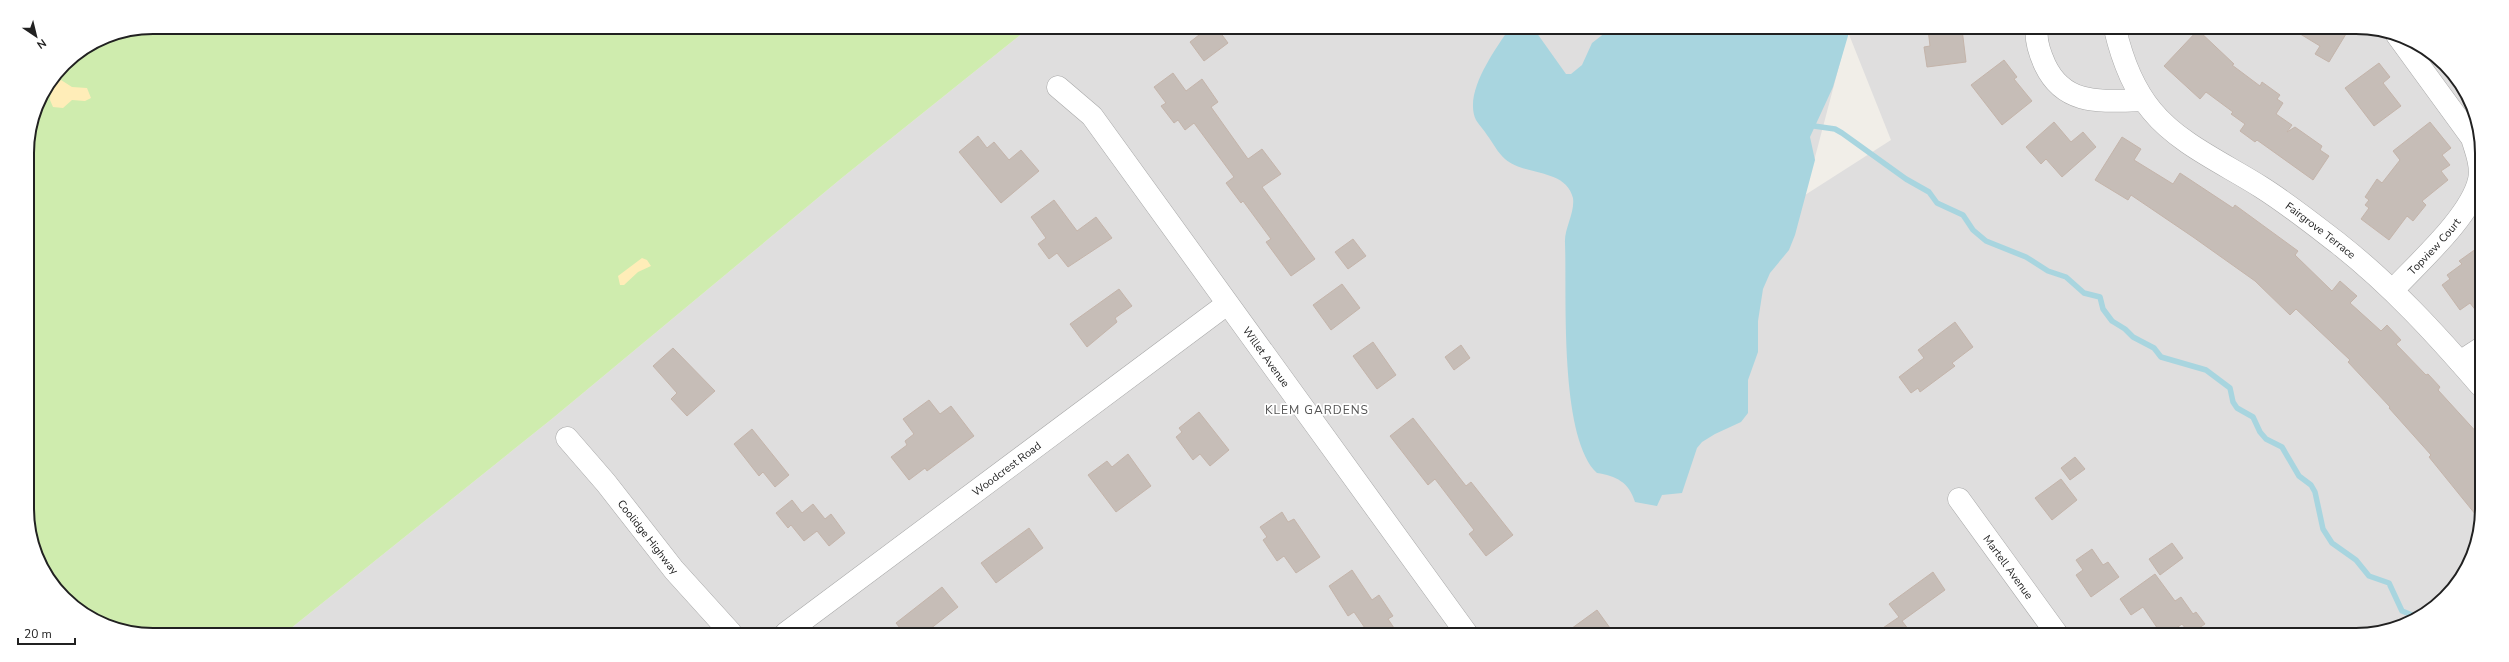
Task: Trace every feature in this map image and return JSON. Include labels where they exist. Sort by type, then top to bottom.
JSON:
[{"type":"street","points":[[2038,34],[2040,55],[2048,71],[2058,85],[2069,93],[2085,100],[2103,102],[2143,100]]},
{"type":"street","name":"Fairgrove Terrace","points":[[2117,34],[2130,76],[2143,100],[2153,112],[2179,135],[2282,200],[2340,244],[2393,290],[2475,379]]},
{"type":"street","name":"Topview Court","points":[[2403,44],[2472,138],[2475,148]]},
{"type":"street","name":"Willet Avenue","points":[[1058,87],[1092,116],[1463,628]]},
{"type":"street","name":"Topview Court","points":[[2393,290],[2462,215],[2472,200],[2475,191]]},
{"type":"street","name":"Woodcrest Road","points":[[793,628],[1227,304]]},
{"type":"street","points":[[2460,362],[2475,352]]},
{"type":"street","name":"Coolidge Highway","points":[[567,438],[606,483],[674,570],[726,628]]},
{"type":"street","name":"Martell Avenue","points":[[1958,499],[2053,628]]},
{"type":"shaded area","name":"KLEM GARDENS","points":[[1022,34],[1847,34],[1805,195],[1891,140],[1849,34],[2356,34],[2379,36],[2402,43],[2416,50],[2446,74],[2463,100],[2473,130],[2475,145],[2475,517],[2473,532],[2466,555],[2459,569],[2446,588],[2435,599],[2416,612],[2402,619],[2372,627],[291,628],[553,418],[843,177]]},
{"type":"green space","points":[[145,34],[1022,34],[843,177],[553,418],[291,628],[137,627],[107,619],[93,612],[69,593],[50,569],[38,540],[34,517],[34,145],[40,115],[46,100],[54,87],[69,69],[93,50],[115,40]]},
{"type":"sand","points":[[61,80],[72,87],[87,88],[91,98],[85,101],[72,100],[63,108],[53,107],[50,100],[51,93],[58,82]]},
{"type":"sand","points":[[642,258],[647,260],[651,266],[638,272],[624,285],[620,285],[618,276]]},
{"type":"water","points":[[1506,34],[1538,34],[1566,74],[1571,74],[1582,65],[1592,43],[1604,34],[1849,34],[1833,87],[1810,137],[1815,160],[1795,235],[1789,250],[1770,273],[1763,289],[1758,321],[1758,352],[1748,380],[1748,413],[1741,422],[1702,442],[1697,448],[1682,493],[1662,495],[1657,506],[1635,502],[1629,489],[1621,481],[1610,476],[1597,473],[1585,455],[1576,429],[1571,398],[1566,330],[1565,238],[1573,198],[1569,188],[1562,182],[1553,177],[1513,164],[1505,159],[1476,120],[1473,109],[1477,85],[1482,72]]},
{"type":"building","points":[[1200,34],[1221,34],[1228,43],[1204,61],[1190,42]]},
{"type":"building","points":[[1929,34],[1963,34],[1966,62],[1927,67],[1924,47],[1930,46]]},
{"type":"building","points":[[2194,34],[2202,34],[2234,64],[2232,65],[2260,86],[2262,82],[2280,95],[2277,99],[2283,103],[2276,114],[2292,125],[2287,132],[2295,127],[2322,146],[2320,150],[2329,156],[2313,180],[2257,140],[2255,142],[2240,131],[2245,124],[2231,114],[2233,112],[2206,92],[2200,99],[2164,66]]},
{"type":"building","points":[[2300,34],[2346,34],[2329,62],[2315,54],[2320,46]]},
{"type":"building","points":[[2004,60],[2017,77],[2014,79],[2032,101],[2002,125],[1971,85]]},
{"type":"building","points":[[2379,63],[2390,77],[2383,83],[2401,106],[2374,126],[2345,88]]},
{"type":"building","points":[[1173,73],[1186,91],[1202,79],[1218,102],[1211,107],[1248,159],[1262,149],[1281,174],[1262,187],[1315,259],[1291,276],[1266,242],[1271,239],[1243,201],[1241,203],[1226,183],[1234,177],[1194,123],[1185,130],[1178,120],[1174,123],[1161,106],[1166,103],[1154,87]]},
{"type":"building","points":[[2054,122],[2071,142],[2083,132],[2096,147],[2062,177],[2046,159],[2041,164],[2026,147]]},
{"type":"building","points":[[2430,122],[2451,148],[2442,155],[2450,165],[2441,171],[2448,180],[2422,201],[2426,205],[2413,221],[2407,216],[2389,240],[2361,219],[2369,208],[2365,205],[2369,200],[2365,197],[2377,179],[2382,183],[2400,160],[2393,151]]},
{"type":"building","points":[[978,136],[987,148],[994,142],[1009,160],[1021,150],[1039,171],[1001,203],[959,152]]},
{"type":"building","points":[[2122,137],[2141,149],[2134,160],[2173,184],[2180,173],[2233,208],[2235,205],[2298,251],[2295,255],[2332,291],[2340,281],[2357,296],[2350,303],[2381,331],[2387,325],[2401,340],[2396,344],[2426,375],[2428,374],[2440,387],[2438,390],[2475,431],[2475,514],[2429,457],[2431,455],[2389,408],[2390,407],[2348,362],[2350,360],[2296,309],[2290,315],[2255,281],[2193,237],[2131,195],[2128,200],[2095,180]]},
{"type":"building","points":[[1054,200],[1077,231],[1096,217],[1112,238],[1068,267],[1057,253],[1049,259],[1038,244],[1046,238],[1031,217]]},
{"type":"building","points":[[1353,239],[1366,256],[1348,269],[1335,252]]},
{"type":"building","points":[[2475,250],[2475,310],[2470,303],[2460,310],[2442,285],[2450,279],[2447,275],[2462,264],[2459,261]]},
{"type":"building","points":[[1342,284],[1360,308],[1331,330],[1313,305]]},
{"type":"building","points":[[1119,289],[1132,306],[1115,318],[1117,322],[1087,347],[1070,324]]},
{"type":"building","points":[[1955,322],[1973,347],[1952,363],[1955,366],[1920,392],[1918,388],[1911,393],[1899,377],[1924,358],[1918,350]]},
{"type":"building","points":[[1373,342],[1396,375],[1377,389],[1353,356]]},
{"type":"building","points":[[1461,345],[1470,358],[1454,370],[1445,357]]},
{"type":"building","points":[[673,348],[715,391],[687,416],[671,399],[677,393],[653,366]]},
{"type":"building","points":[[929,400],[940,414],[951,406],[974,436],[927,471],[925,468],[909,480],[891,457],[907,445],[905,441],[914,434],[903,419]]},
{"type":"building","points":[[1199,412],[1229,450],[1210,466],[1200,454],[1193,460],[1176,437],[1182,432],[1179,428]]},
{"type":"building","points":[[1413,418],[1466,486],[1471,482],[1513,535],[1486,556],[1469,534],[1474,530],[1435,479],[1428,485],[1390,436]]},
{"type":"building","points":[[752,429],[789,475],[775,487],[763,472],[759,476],[734,444]]},
{"type":"building","points":[[1128,454],[1151,486],[1116,512],[1088,475],[1107,461],[1112,467]]},
{"type":"building","points":[[2075,457],[2085,469],[2070,480],[2061,468]]},
{"type":"building","points":[[2061,479],[2077,500],[2052,520],[2035,498]]},
{"type":"building","points":[[792,500],[802,513],[813,504],[825,519],[831,514],[845,533],[829,546],[817,531],[804,541],[791,525],[788,528],[776,513]]},
{"type":"building","points":[[1282,512],[1288,522],[1294,519],[1320,557],[1296,573],[1284,556],[1277,561],[1263,540],[1267,537],[1260,527]]},
{"type":"building","points":[[1029,528],[1043,548],[996,583],[981,563]]},
{"type":"building","points":[[2172,543],[2183,558],[2160,575],[2149,559]]},
{"type":"building","points":[[2092,549],[2103,565],[2108,562],[2119,577],[2091,597],[2076,575],[2083,570],[2076,560]]},
{"type":"building","points":[[1352,570],[1372,600],[1379,595],[1393,616],[1388,619],[1394,628],[1365,628],[1354,612],[1348,616],[1329,586]]},
{"type":"building","points":[[1933,572],[1945,590],[1902,621],[1907,628],[1883,628],[1899,617],[1889,604]]},
{"type":"building","points":[[2155,574],[2175,601],[2181,597],[2193,614],[2196,612],[2205,624],[2199,628],[2185,628],[2182,624],[2177,628],[2157,628],[2143,607],[2131,615],[2120,599]]},
{"type":"building","points":[[942,587],[958,607],[931,628],[900,628],[896,623]]},
{"type":"building","points":[[1597,610],[1610,628],[1572,628]]},
{"type":"waterway","points":[[1814,126],[1835,129],[1842,133],[1906,179],[1929,192],[1937,203],[1963,215],[1973,230],[1986,241],[2026,257],[2048,271],[2066,277],[2084,293],[2100,297],[2103,309],[2112,321],[2125,329],[2133,337],[2154,348],[2161,357],[2206,370],[2230,388],[2233,402],[2237,408],[2253,417],[2260,432],[2266,439],[2282,447],[2299,476],[2311,485],[2315,492],[2323,529],[2332,543],[2356,560],[2369,576],[2389,583],[2402,611],[2411,615]]},
{"type":"district","name":"KLEM GARDENS","points":[[1317,410]]}]
